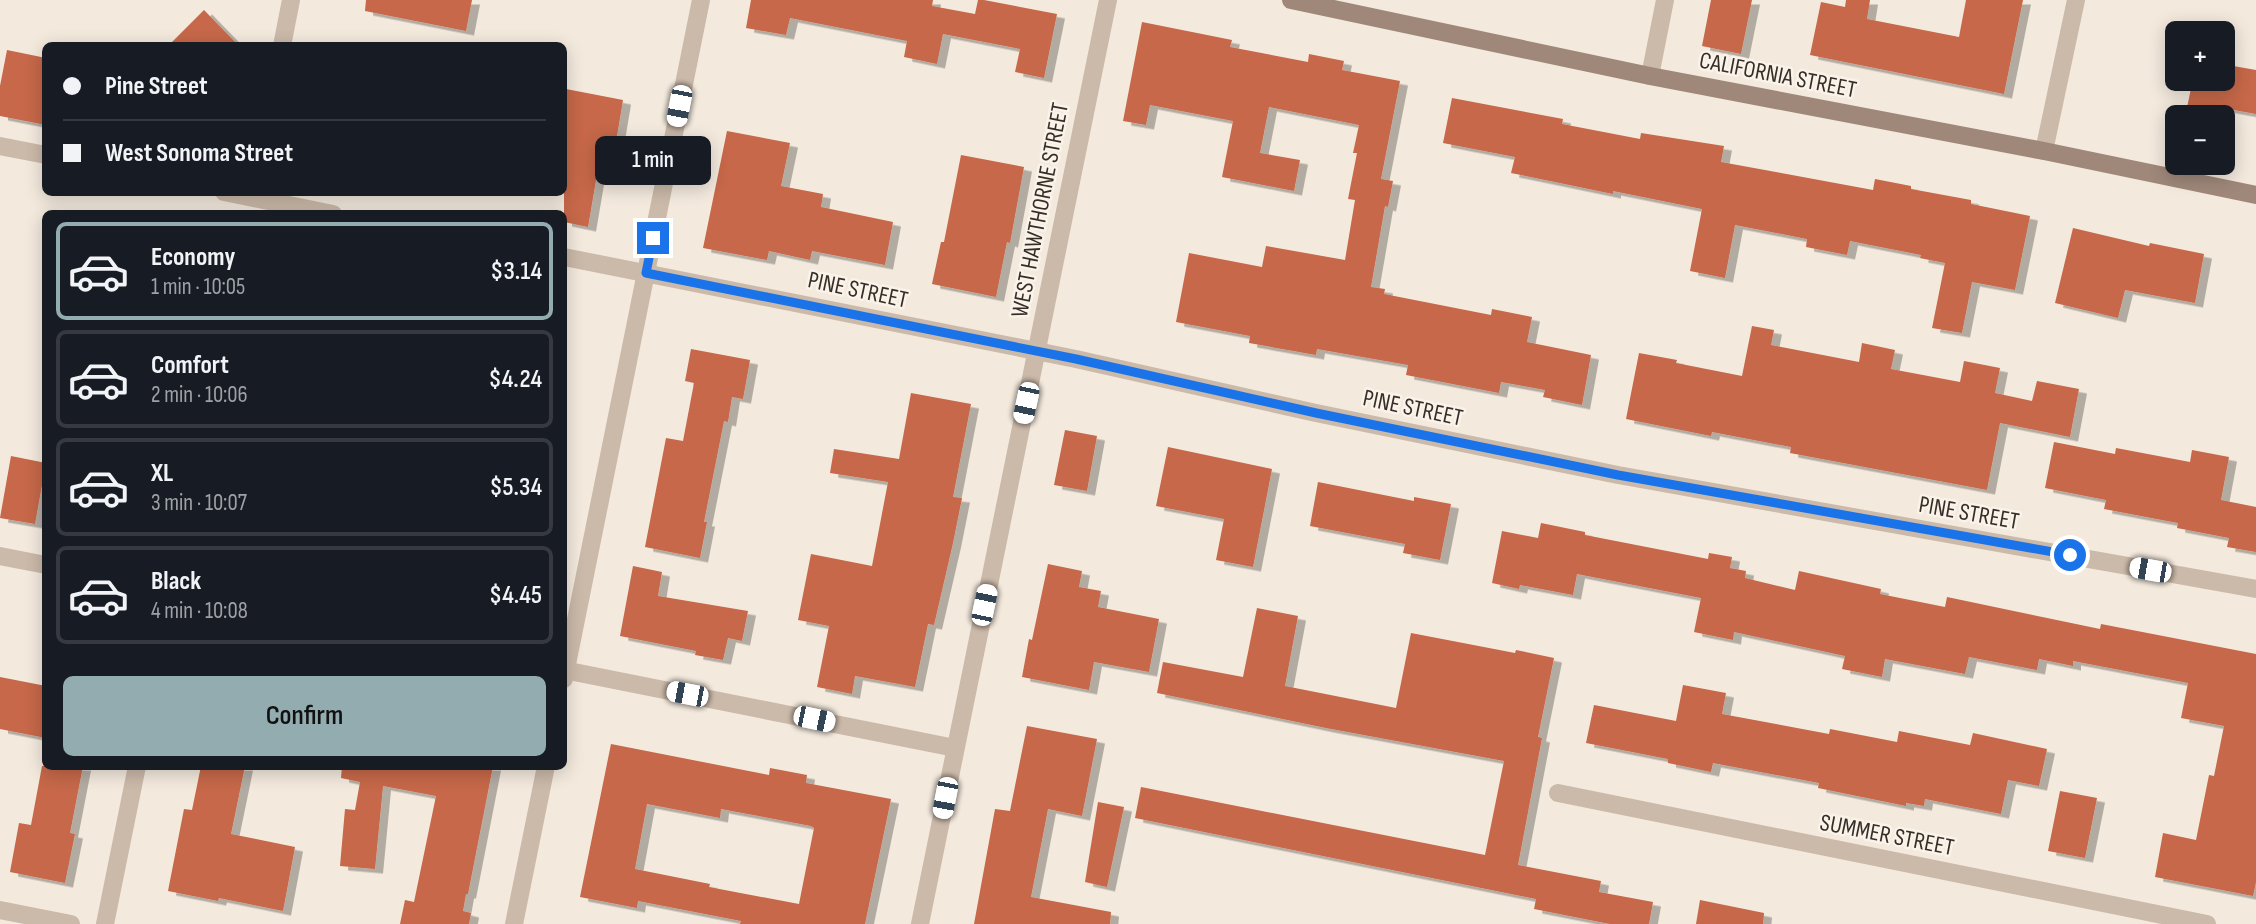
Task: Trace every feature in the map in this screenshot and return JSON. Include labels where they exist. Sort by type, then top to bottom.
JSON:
[{"type":"street","points":[[283,42],[291,0]]},
{"type":"street","points":[[567,658],[701,0]]},
{"type":"street","name":"WEST HAWTHORNE STREET","points":[[920,924],[1108,0]]},
{"type":"street","name":"CALIFORNIA STREET","points":[[1291,0],[1650,76],[2044,151],[2256,195]]},
{"type":"street","points":[[1650,76],[1665,0]]},
{"type":"street","points":[[2044,151],[2076,0]]},
{"type":"street","points":[[0,146],[42,154]]},
{"type":"street","points":[[251,201],[308,210]]},
{"type":"street","name":"PINE STREET","points":[[567,258],[1037,352],[1618,475],[2256,589]]},
{"type":"street","points":[[0,556],[42,564]]},
{"type":"street","points":[[567,674],[955,747]]},
{"type":"street","points":[[105,924],[136,770]]},
{"type":"street","points":[[514,924],[545,770]]},
{"type":"street","name":"SUMMER STREET","points":[[1558,793],[2207,924]]},
{"type":"street","points":[[0,909],[71,924]]},
{"type":"building","points":[[366,0],[472,0],[466,31],[365,11]]},
{"type":"building","points":[[751,0],[933,0],[932,6],[975,14],[978,0],[984,0],[1057,14],[1044,78],[1015,72],[1020,49],[943,34],[937,64],[904,57],[907,41],[790,18],[786,35],[746,28]]},
{"type":"building","points":[[1711,0],[1752,0],[1741,54],[1702,46]]},
{"type":"building","points":[[1846,0],[1870,0],[1867,19],[1959,37],[1966,0],[2023,0],[2004,94],[1810,55],[1821,2],[1845,7]]},
{"type":"building","points":[[204,10],[235,42],[172,42]]},
{"type":"building","points":[[1142,22],[1232,40],[1230,47],[1308,62],[1309,54],[1344,61],[1342,70],[1400,81],[1381,179],[1393,181],[1388,207],[1385,206],[1371,287],[1385,289],[1384,294],[1491,315],[1492,309],[1532,317],[1527,342],[1591,355],[1582,405],[1543,397],[1545,390],[1501,382],[1499,393],[1406,375],[1408,365],[1317,349],[1316,355],[1249,343],[1250,336],[1176,322],[1189,253],[1262,267],[1266,246],[1345,260],[1355,200],[1348,199],[1357,153],[1353,153],[1359,125],[1269,107],[1260,153],[1300,160],[1294,191],[1222,177],[1233,121],[1150,105],[1146,125],[1123,121]]},
{"type":"building","points":[[7,50],[42,57],[42,124],[0,116],[0,86]]},
{"type":"building","points":[[2235,66],[2256,70],[2256,114],[2235,110],[2235,105],[2188,105],[2190,91],[2235,91]]},
{"type":"building","points":[[567,89],[623,100],[613,160],[600,157],[588,227],[567,223],[567,210],[564,210],[564,196],[567,196]]},
{"type":"building","points":[[1452,98],[1563,119],[1562,124],[1640,139],[1641,133],[1724,146],[1721,162],[1873,190],[1875,179],[2030,216],[2015,290],[1972,282],[1962,333],[1932,328],[1945,263],[1920,258],[1921,255],[1850,241],[1847,255],[1806,247],[1807,239],[1735,225],[1725,278],[1690,271],[1702,209],[1511,173],[1515,157],[1443,143]]},
{"type":"building","points":[[727,131],[790,143],[781,186],[823,194],[821,207],[893,222],[885,265],[812,251],[810,260],[769,251],[767,260],[703,248]]},
{"type":"building","points":[[961,155],[1024,167],[1010,243],[1007,242],[996,297],[932,284],[941,242],[944,242]]},
{"type":"building","points":[[2073,228],[2149,246],[2150,243],[2204,254],[2195,303],[2125,290],[2118,318],[2055,303]]},
{"type":"building","points":[[1752,326],[1774,330],[1771,345],[1859,362],[1862,343],[1895,350],[1891,369],[1960,382],[1964,361],[2000,368],[1995,393],[2032,401],[2037,381],[2079,389],[2070,437],[2000,423],[1987,490],[1790,453],[1791,447],[1712,432],[1711,436],[1626,419],[1639,353],[1742,376]]},
{"type":"building","points":[[691,349],[750,360],[743,399],[732,397],[728,422],[724,421],[704,522],[707,522],[700,558],[645,547],[666,438],[683,441],[694,383],[685,381]]},
{"type":"building","points":[[911,393],[971,404],[953,497],[962,498],[934,625],[928,624],[915,687],[855,676],[852,694],[817,687],[829,626],[798,620],[811,554],[872,566],[888,482],[830,473],[834,449],[899,459]]},
{"type":"building","points":[[1065,430],[1097,436],[1087,491],[1054,485]]},
{"type":"building","points":[[2054,442],[2115,454],[2116,448],[2190,462],[2192,450],[2229,457],[2221,500],[2256,507],[2256,552],[2227,547],[2229,538],[2177,528],[2178,523],[2104,509],[2106,500],[2045,488]]},
{"type":"building","points":[[1168,447],[1272,469],[1253,567],[1216,560],[1224,519],[1156,506]]},
{"type":"building","points":[[11,456],[42,462],[42,485],[35,524],[0,518]]},
{"type":"building","points":[[1318,482],[1414,501],[1414,497],[1451,504],[1440,560],[1403,553],[1405,544],[1310,526]]},
{"type":"building","points":[[1541,523],[1585,532],[1585,535],[1708,559],[1709,553],[1732,557],[1730,568],[1746,571],[1745,578],[1795,590],[1799,571],[1881,589],[1880,594],[1945,607],[1947,597],[2100,629],[2101,624],[2256,654],[2256,882],[2253,896],[2155,877],[2163,833],[2196,840],[2209,775],[2214,776],[2224,726],[2181,718],[2188,683],[2073,661],[2073,666],[2039,659],[2037,670],[1969,657],[1965,674],[1885,659],[1882,677],[1842,669],[1845,656],[1734,632],[1733,640],[1694,632],[1701,598],[1577,574],[1573,595],[1520,585],[1519,589],[1492,583],[1502,531],[1538,538]]},
{"type":"building","points":[[1048,564],[1082,571],[1079,587],[1101,591],[1098,607],[1159,619],[1149,672],[1094,662],[1089,690],[1022,677]]},
{"type":"building","points":[[633,566],[662,572],[658,596],[748,611],[742,641],[728,638],[723,660],[695,655],[696,651],[620,636]]},
{"type":"building","points":[[1257,608],[1298,616],[1285,686],[1396,708],[1411,633],[1554,658],[1538,737],[1542,738],[1518,865],[1601,881],[1599,892],[1653,902],[1649,924],[1610,924],[1534,909],[1536,899],[1135,818],[1141,787],[1485,855],[1504,761],[1157,693],[1163,662],[1243,677]]},
{"type":"building","points":[[0,677],[42,685],[42,737],[0,729]]},
{"type":"building","points":[[1683,685],[1726,693],[1722,714],[1829,734],[1830,729],[1897,742],[1899,731],[1970,745],[1973,733],[2047,749],[2039,786],[2008,780],[2001,814],[1925,799],[1924,806],[1906,803],[1906,806],[1818,788],[1819,783],[1713,763],[1711,772],[1668,763],[1668,759],[1586,743],[1594,705],[1676,721]]},
{"type":"building","points":[[1027,726],[1097,739],[1082,816],[1048,809],[1031,897],[1111,912],[1110,924],[974,924],[995,809],[1010,811]]},
{"type":"building","points":[[611,744],[769,775],[770,768],[807,775],[806,783],[891,799],[865,924],[740,924],[741,921],[638,901],[637,908],[580,897]],"holes":[[[647,804],[720,818],[721,809],[814,828],[799,904],[709,887],[710,884],[635,869]]]},
{"type":"building","points":[[42,766],[42,770],[82,770],[70,833],[75,834],[65,883],[10,872],[19,823],[31,825]]},
{"type":"building","points":[[200,770],[244,770],[231,834],[295,847],[283,911],[168,891],[184,809],[192,810]]},
{"type":"building","points":[[342,770],[492,770],[463,911],[471,913],[469,924],[400,924],[405,900],[414,902],[436,796],[383,786],[375,869],[340,866],[345,809],[355,810],[360,782],[341,778]]},
{"type":"building","points":[[2060,791],[2097,798],[2085,858],[2048,851]]},
{"type":"building","points":[[1098,802],[1124,807],[1107,887],[1085,882]]},
{"type":"building","points":[[1700,900],[1764,913],[1763,924],[1696,924]]},
{"type":"route","points":[[653,238],[646,273],[1076,359],[1316,413],[1618,475],[2070,555]]}]
